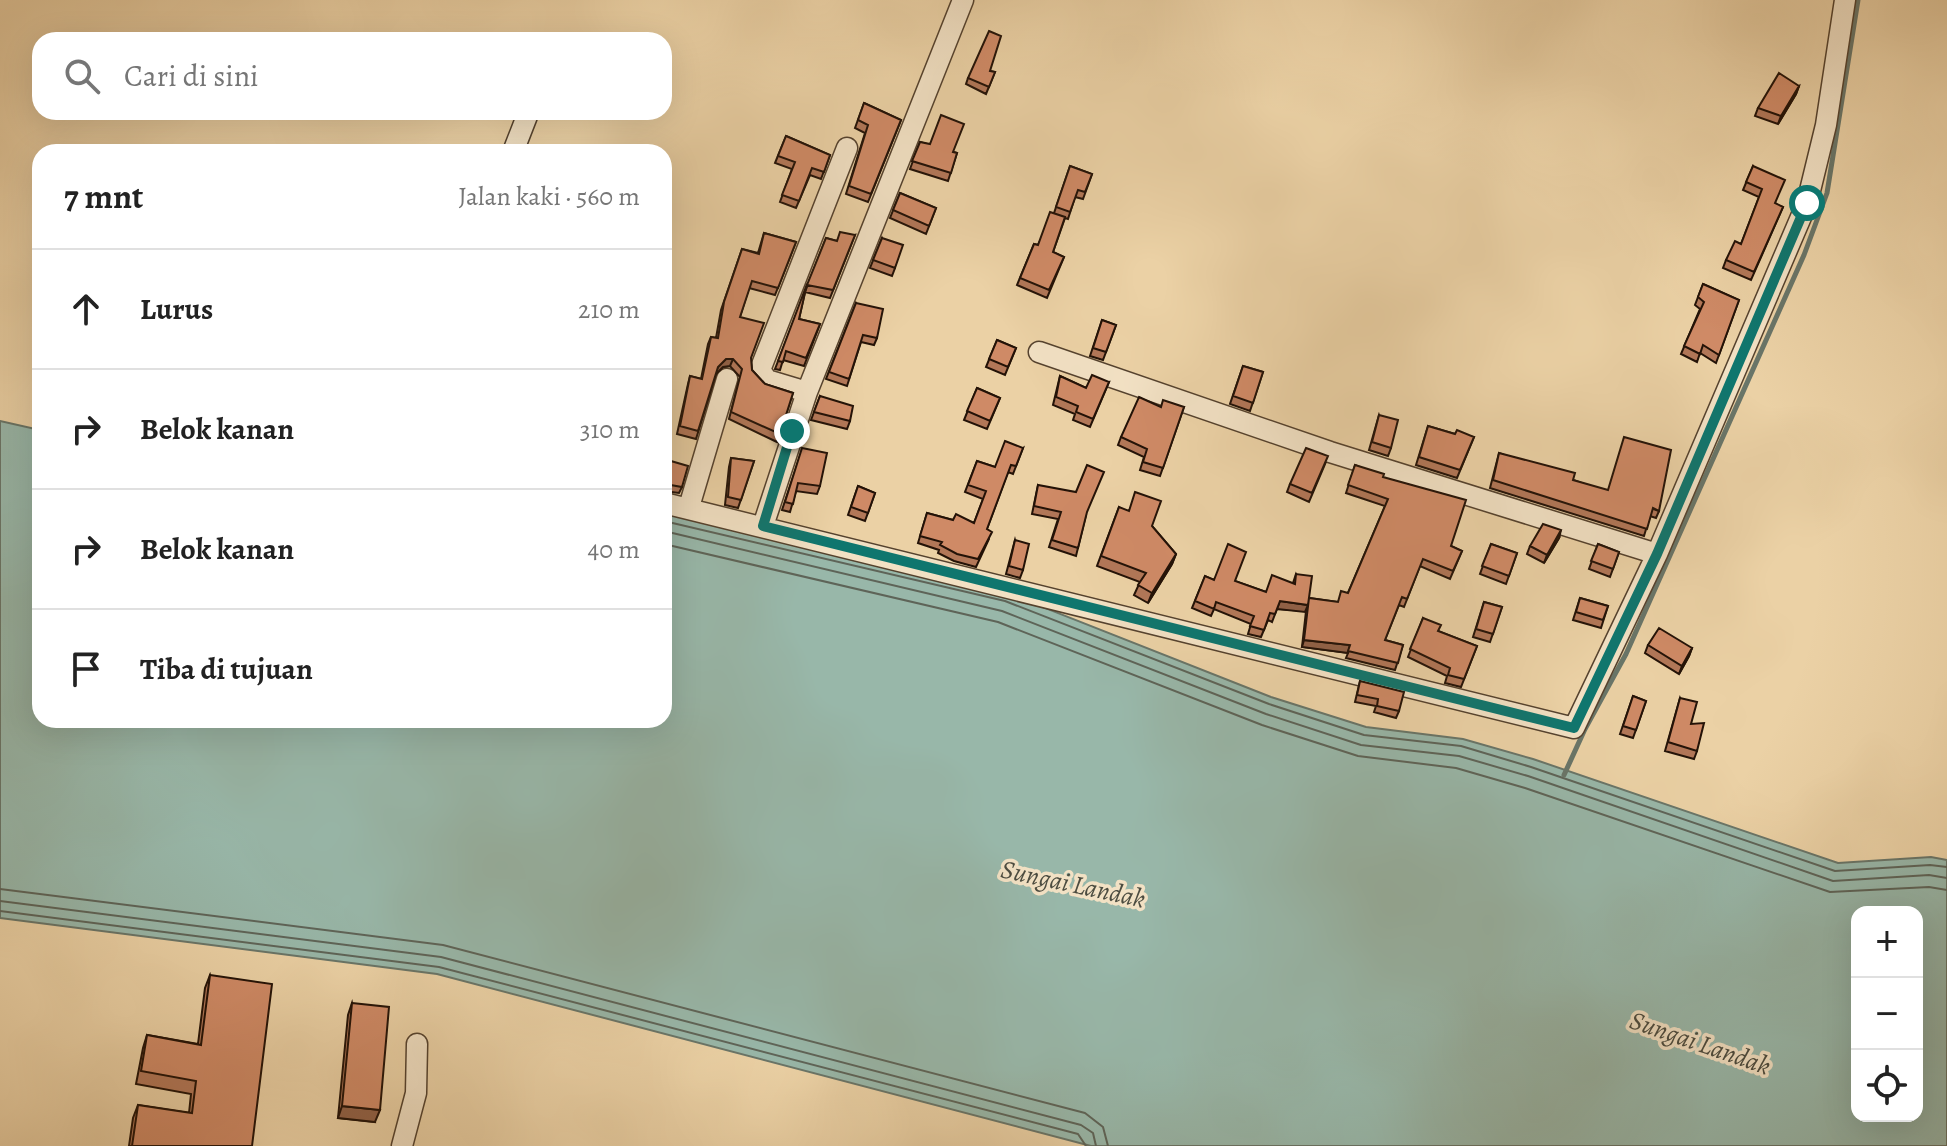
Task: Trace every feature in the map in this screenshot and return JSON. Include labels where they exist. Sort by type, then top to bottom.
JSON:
[{"type":"street","points":[[763,526],[807,392],[963,0]]},
{"type":"street","points":[[672,504],[1574,728],[1657,554],[1807,203],[1826,125],[1845,0]]},
{"type":"street","points":[[516,144],[525,120]]},
{"type":"street","points":[[807,392],[767,380],[760,370],[847,148]]},
{"type":"street","points":[[1039,352],[1330,452],[1657,554]]},
{"type":"street","points":[[689,507],[727,379]]},
{"type":"street","points":[[402,1146],[416,1093],[417,1044]]},
{"type":"water","name":"Sungai Landak","points":[[0,421],[32,428],[32,728],[672,728],[672,515],[1007,593],[1271,697],[1366,727],[1463,739],[1533,759],[1838,863],[1931,857],[1947,860],[1947,1146],[1091,1146],[437,974],[0,918]]},
{"type":"building","points":[[989,31],[1001,36],[990,71],[995,72],[989,87],[968,78]]},
{"type":"building","points":[[1779,73],[1799,86],[1781,116],[1758,108]]},
{"type":"building","points":[[864,103],[901,120],[871,194],[849,186],[868,125],[858,120]]},
{"type":"building","points":[[941,115],[964,124],[953,152],[957,153],[951,173],[912,161],[920,142],[930,144]]},
{"type":"building","points":[[786,136],[830,155],[824,172],[812,168],[799,201],[782,195],[795,162],[778,156]]},
{"type":"building","points":[[1070,166],[1092,174],[1085,192],[1078,190],[1070,212],[1056,207]]},
{"type":"building","points":[[1753,166],[1785,180],[1775,203],[1783,207],[1754,272],[1726,260],[1735,241],[1741,244],[1762,189],[1746,182]]},
{"type":"building","points":[[900,193],[936,208],[929,226],[893,210]]},
{"type":"building","points":[[1050,212],[1065,217],[1053,252],[1064,257],[1049,290],[1020,278],[1034,244],[1038,245]]},
{"type":"building","points":[[840,232],[855,235],[833,290],[807,285],[826,238],[837,241]]},
{"type":"building","points":[[764,233],[796,242],[778,288],[752,281],[740,317],[764,323],[751,358],[752,370],[765,384],[793,393],[780,434],[731,412],[742,369],[733,359],[726,359],[718,367],[698,431],[680,426],[690,376],[702,379],[711,337],[718,338],[724,302],[742,249],[759,254]]},
{"type":"building","points":[[882,238],[903,245],[895,268],[873,260]]},
{"type":"building","points":[[807,284],[799,319],[820,324],[806,358],[786,351],[783,362],[778,361]]},
{"type":"building","points":[[1703,284],[1739,300],[1719,355],[1703,345],[1700,354],[1684,346],[1704,302],[1698,297]]},
{"type":"building","points":[[856,303],[883,309],[877,338],[863,335],[849,379],[829,372]]},
{"type":"building","points":[[1102,320],[1116,325],[1106,352],[1093,348]]},
{"type":"building","points":[[997,340],[1016,348],[1008,367],[989,359]]},
{"type":"building","points":[[1243,366],[1263,372],[1253,403],[1233,396]]},
{"type":"building","points":[[1092,375],[1109,382],[1093,419],[1076,412],[1078,406],[1056,397],[1060,376],[1086,388]]},
{"type":"building","points":[[977,388],[1000,398],[990,421],[967,411]]},
{"type":"building","points":[[820,396],[853,406],[850,421],[814,412]]},
{"type":"building","points":[[1139,397],[1161,407],[1163,400],[1184,407],[1163,468],[1143,462],[1147,449],[1121,437]]},
{"type":"building","points":[[1379,415],[1398,420],[1391,448],[1372,442]]},
{"type":"building","points":[[1428,426],[1455,434],[1457,430],[1474,437],[1460,470],[1419,457]]},
{"type":"building","points":[[1624,437],[1671,450],[1659,511],[1653,508],[1647,529],[1493,480],[1499,453],[1575,473],[1573,480],[1608,490]]},
{"type":"building","points":[[1005,441],[1023,448],[1016,466],[1011,465],[987,529],[992,532],[978,559],[957,554],[940,545],[942,542],[920,536],[927,513],[953,520],[956,514],[974,523],[986,491],[968,485],[977,461],[995,467]]},
{"type":"building","points":[[802,448],[827,453],[820,486],[798,483],[793,504],[785,502]]},
{"type":"building","points":[[1306,448],[1328,456],[1312,493],[1290,484]]},
{"type":"building","points":[[731,458],[754,461],[741,500],[728,497]]},
{"type":"building","points":[[672,461],[688,466],[682,487],[672,485]]},
{"type":"building","points":[[1087,465],[1104,472],[1087,512],[1078,548],[1052,540],[1061,512],[1034,506],[1038,485],[1076,492]]},
{"type":"building","points":[[1355,465],[1384,474],[1383,477],[1466,500],[1451,546],[1462,551],[1453,571],[1423,559],[1407,599],[1402,597],[1385,640],[1403,645],[1398,663],[1348,651],[1350,645],[1304,640],[1309,598],[1338,602],[1341,591],[1348,593],[1388,499],[1348,485]]},
{"type":"building","points":[[858,486],[875,493],[868,513],[851,507]]},
{"type":"building","points":[[1135,492],[1161,501],[1152,526],[1176,554],[1152,593],[1138,585],[1146,573],[1101,556],[1119,507],[1129,511]]},
{"type":"building","points":[[1543,524],[1561,530],[1547,555],[1530,546]]},
{"type":"building","points":[[1015,540],[1029,544],[1023,570],[1009,566]]},
{"type":"building","points":[[1228,544],[1246,552],[1235,581],[1266,592],[1272,575],[1295,584],[1296,574],[1312,576],[1308,605],[1280,601],[1275,614],[1270,613],[1264,630],[1250,626],[1254,616],[1216,602],[1214,609],[1195,601],[1205,576],[1214,580]]},
{"type":"building","points":[[1491,544],[1517,553],[1509,576],[1482,566]]},
{"type":"building","points":[[1598,544],[1619,552],[1613,569],[1591,561]]},
{"type":"building","points":[[1580,598],[1608,606],[1603,620],[1576,612]]},
{"type":"building","points":[[1484,602],[1502,607],[1493,634],[1476,629]]},
{"type":"building","points":[[1423,618],[1441,625],[1438,631],[1477,646],[1464,679],[1448,675],[1450,668],[1410,649]]},
{"type":"building","points":[[1659,628],[1692,648],[1682,666],[1648,645]]},
{"type":"building","points":[[1360,681],[1404,692],[1399,711],[1377,706],[1378,699],[1357,695]]},
{"type":"building","points":[[1633,696],[1646,701],[1636,730],[1623,726]]},
{"type":"building","points":[[1680,698],[1697,702],[1691,724],[1704,723],[1697,751],[1668,742]]},
{"type":"building","points":[[210,975],[272,984],[252,1146],[132,1146],[138,1105],[192,1113],[196,1081],[141,1071],[147,1035],[201,1045]]},
{"type":"building","points":[[352,1003],[389,1007],[380,1110],[342,1106]]},
{"type":"waterway","points":[[1564,775],[1626,654],[1804,255],[1827,193],[1858,0]]},
{"type":"route","points":[[792,431],[763,526],[1574,728],[1657,554],[1807,203]]}]
